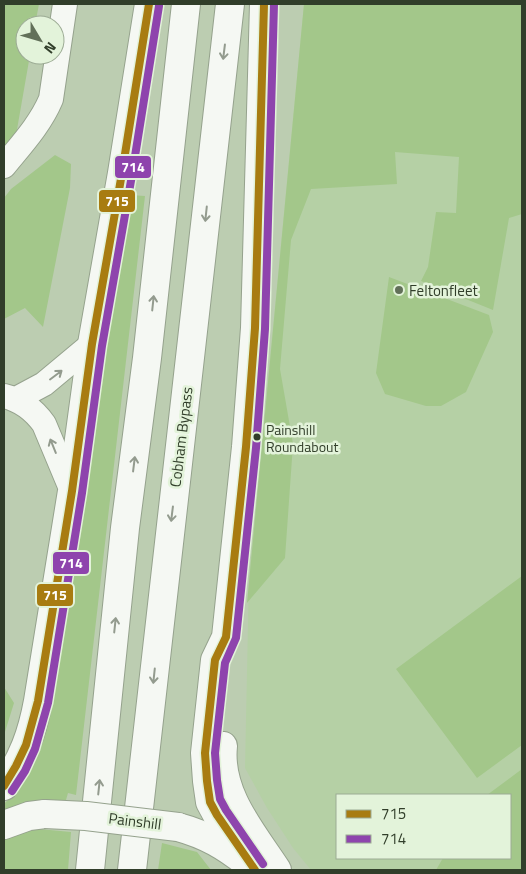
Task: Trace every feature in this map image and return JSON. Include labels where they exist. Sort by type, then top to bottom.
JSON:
[{"type":"main road","points":[[4,786],[26,747],[32,730],[44,673],[72,492],[92,344],[121,182],[148,4]]},
{"type":"main road","points":[[90,870],[125,528],[147,358],[186,4]]},
{"type":"main road","name":"Cobham Bypass","points":[[132,870],[230,4]]},
{"type":"main road","points":[[264,4],[255,328],[246,447],[226,637],[229,685],[222,753],[226,782],[240,817],[277,870]]},
{"type":"main road","points":[[226,637],[215,660],[205,753],[207,781],[210,802],[252,868]]},
{"type":"main road","name":"Painshill","points":[[4,825],[29,816],[44,814],[86,816],[178,827],[207,836],[230,850],[252,868]]},
{"type":"street","points":[[4,166],[36,127],[51,99],[64,4]]},
{"type":"street","points":[[10,398],[44,384],[92,344]]},
{"type":"street","points":[[10,398],[34,411],[44,424],[72,492]]},
{"type":"shaded area","points":[[4,4],[39,4],[37,15],[15,15],[15,65],[28,65],[15,141],[4,150]]},
{"type":"shaded area","name":"Feltonfleet","points":[[304,4],[522,4],[522,870],[311,870],[293,848],[267,808],[245,768],[249,576]]},
{"type":"shaded area","points":[[304,4],[522,4],[522,214],[509,218],[493,310],[421,281],[428,267],[436,212],[456,213],[459,157],[395,152],[397,184],[311,189],[291,240],[280,369],[293,444],[285,558],[247,603]]},
{"type":"shaded area","points":[[55,155],[71,164],[70,188],[43,327],[25,308],[4,319],[4,198],[11,189]]},
{"type":"shaded area","points":[[130,195],[145,196],[76,795],[68,793],[66,800],[33,803],[4,811],[4,804],[23,784],[45,729]]},
{"type":"shaded area","points":[[389,277],[489,315],[493,332],[466,392],[441,406],[426,406],[385,394],[376,373]]},
{"type":"shaded area","points":[[522,576],[522,745],[477,778],[396,669]]},
{"type":"shaded area","points":[[4,687],[14,703],[4,735]]},
{"type":"shaded area","points":[[522,769],[522,870],[436,870],[442,859],[511,859],[511,794],[488,794]]},
{"type":"shaded area","points":[[17,827],[71,832],[68,870],[4,870],[4,834]]},
{"type":"shaded area","points":[[162,843],[197,852],[211,870],[158,870]]},
{"type":"transit line","name":"715","points":[[4,786],[26,745],[38,701],[72,491],[92,344],[149,4]]},
{"type":"transit line","name":"715","points":[[255,870],[210,802],[205,753],[215,660],[226,637],[246,447],[255,328],[264,4]]},
{"type":"transit line","name":"714","points":[[263,864],[220,799],[215,753],[225,663],[236,638],[256,448],[265,329],[274,4]]},
{"type":"transit line","name":"714","points":[[12,791],[25,771],[35,749],[48,703],[82,493],[102,346],[159,6]]},
{"type":"place","name":"Feltonfleet","points":[[399,290]]},
{"type":"place","name":"Painshill Roundabout","points":[[257,437]]}]
